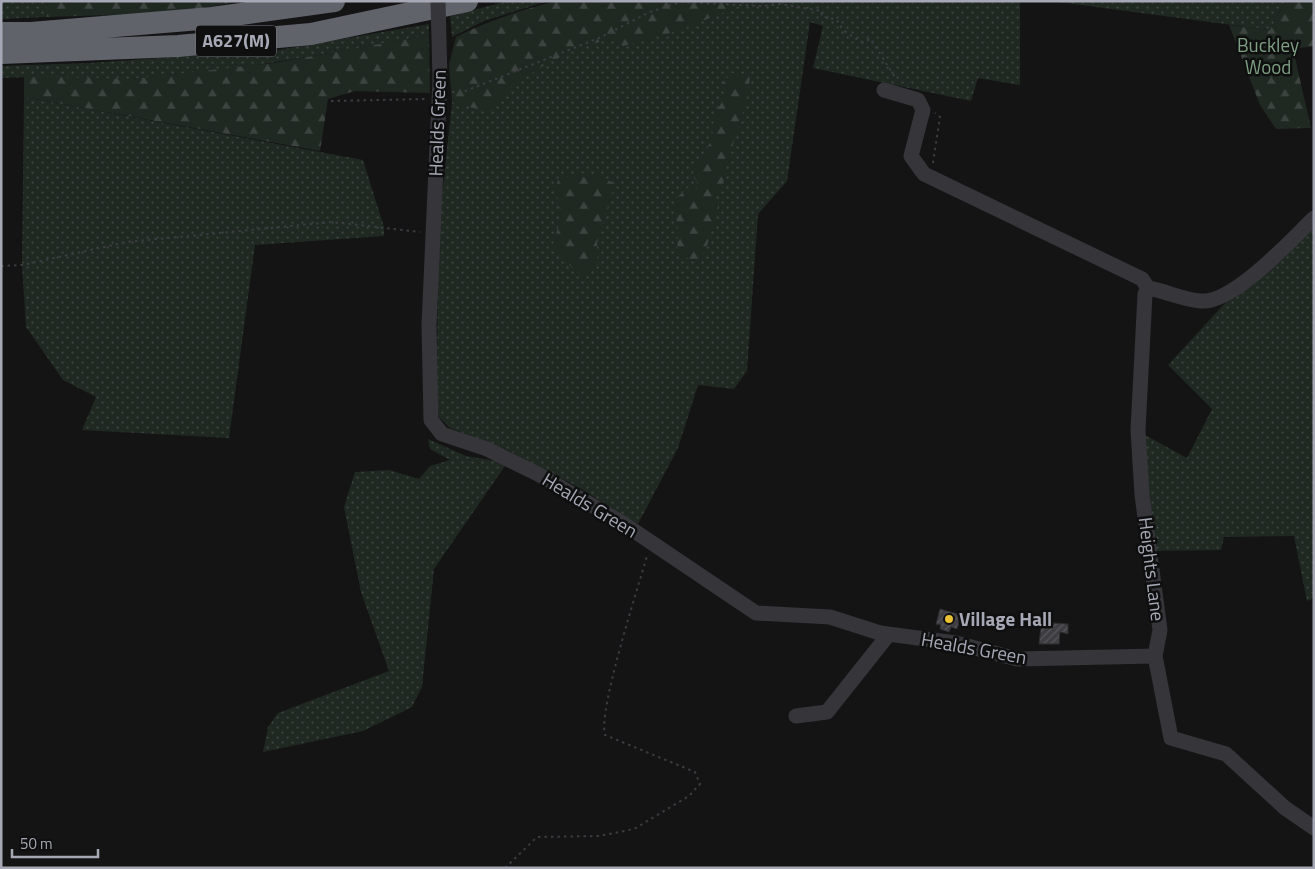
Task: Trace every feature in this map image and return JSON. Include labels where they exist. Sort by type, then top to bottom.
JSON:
[{"type":"highway","name":"A627(M)","points":[[1,33],[31,33],[212,18],[334,1]]},
{"type":"highway","name":"A627(M)","points":[[1,53],[178,46],[311,34],[467,1]]},
{"type":"street","name":"Healds Green","points":[[438,1],[440,79],[443,96],[433,233],[429,325],[431,420],[442,434],[488,449],[538,474],[650,542],[756,613],[830,617],[889,634],[956,643],[1017,659],[1154,656]]},
{"type":"street","points":[[884,90],[918,100],[923,110],[911,156],[924,174],[1142,279],[1148,288],[1202,302],[1228,295],[1280,251],[1314,218]]},
{"type":"street","name":"Heights Lane","points":[[1148,288],[1144,294],[1138,430],[1142,495],[1160,630],[1154,656],[1171,738],[1226,754],[1285,808],[1314,828]]},
{"type":"street","points":[[796,716],[827,712],[889,634]]},
{"type":"path","points":[[331,102],[443,96],[463,92],[599,38],[650,12],[680,2],[762,6],[781,4],[821,11],[822,17],[832,18],[840,22],[844,32],[860,42],[871,40],[898,83]]},
{"type":"path","points":[[931,178],[940,118],[933,112]]},
{"type":"path","points":[[1,266],[22,264],[128,242],[332,222],[433,233]]},
{"type":"path","points":[[505,868],[537,837],[599,836],[634,829],[689,796],[700,784],[695,772],[622,743],[605,734],[603,728],[609,693],[650,542]]},
{"type":"green space","points":[[1,1],[47,1],[47,17],[1,19]]},
{"type":"green space","points":[[47,1],[241,1],[176,13],[47,17]]},
{"type":"green space","points":[[508,1],[548,1],[484,21],[452,37],[450,16]]},
{"type":"green space","points":[[556,1],[742,1],[737,7],[677,31],[623,46],[612,38],[560,57],[531,74],[517,85],[491,113],[452,102],[449,65],[456,37],[505,16]]},
{"type":"green space","points":[[742,1],[1020,1],[1020,85],[978,78],[971,101],[813,68],[823,26],[810,22],[787,181],[758,214],[747,371],[734,389],[698,385],[678,448],[638,524],[576,486],[507,450],[450,428],[439,417],[437,394],[438,235],[452,102],[595,33],[737,7]]},
{"type":"green space","points":[[1051,1],[1285,1],[1270,30]]},
{"type":"green space","name":"Buckley Wood","points":[[1285,1],[1314,1],[1314,46],[1293,49],[1311,128],[1276,129],[1260,105],[1229,25],[1270,30]]},
{"type":"green space","points":[[429,24],[429,35],[208,72],[117,80],[34,77],[1,78],[1,66],[89,63],[278,50]]},
{"type":"green space","points":[[429,35],[430,93],[355,91],[328,99],[320,151],[24,97],[24,76],[132,79],[274,63]]},
{"type":"green space","points":[[732,73],[750,75],[748,90],[728,161],[722,191],[714,190],[719,207],[705,252],[694,261],[677,253],[678,231],[674,200],[689,187],[697,192],[697,182],[692,175],[712,139],[714,114],[725,98],[722,83]]},
{"type":"green space","points":[[24,97],[363,160],[384,227],[384,236],[255,245],[229,438],[82,430],[96,397],[63,380],[26,327],[22,265]]},
{"type":"green space","points":[[582,173],[602,177],[615,184],[597,243],[598,264],[582,276],[566,262],[553,244],[560,217],[559,204],[554,189],[559,179]]},
{"type":"green space","points":[[1314,223],[1314,598],[1307,601],[1294,536],[1224,537],[1221,550],[1155,551],[1143,434],[1187,458],[1212,409],[1168,365],[1227,301]]},
{"type":"green space","points":[[428,439],[466,456],[507,463],[434,569],[422,687],[412,707],[363,731],[263,752],[268,727],[278,713],[389,671],[361,592],[344,507],[355,472],[389,470],[419,479],[430,466],[450,460],[430,449]]},
{"type":"building","name":"Village Hall","points":[[940,609],[961,615],[957,629],[951,627],[949,632],[940,629],[941,625],[936,624]]},
{"type":"building","points":[[1038,622],[1068,624],[1068,634],[1060,632],[1059,644],[1039,644],[1041,627],[1037,627]]},
{"type":"place","name":"Village Hall","points":[[949,619]]}]
